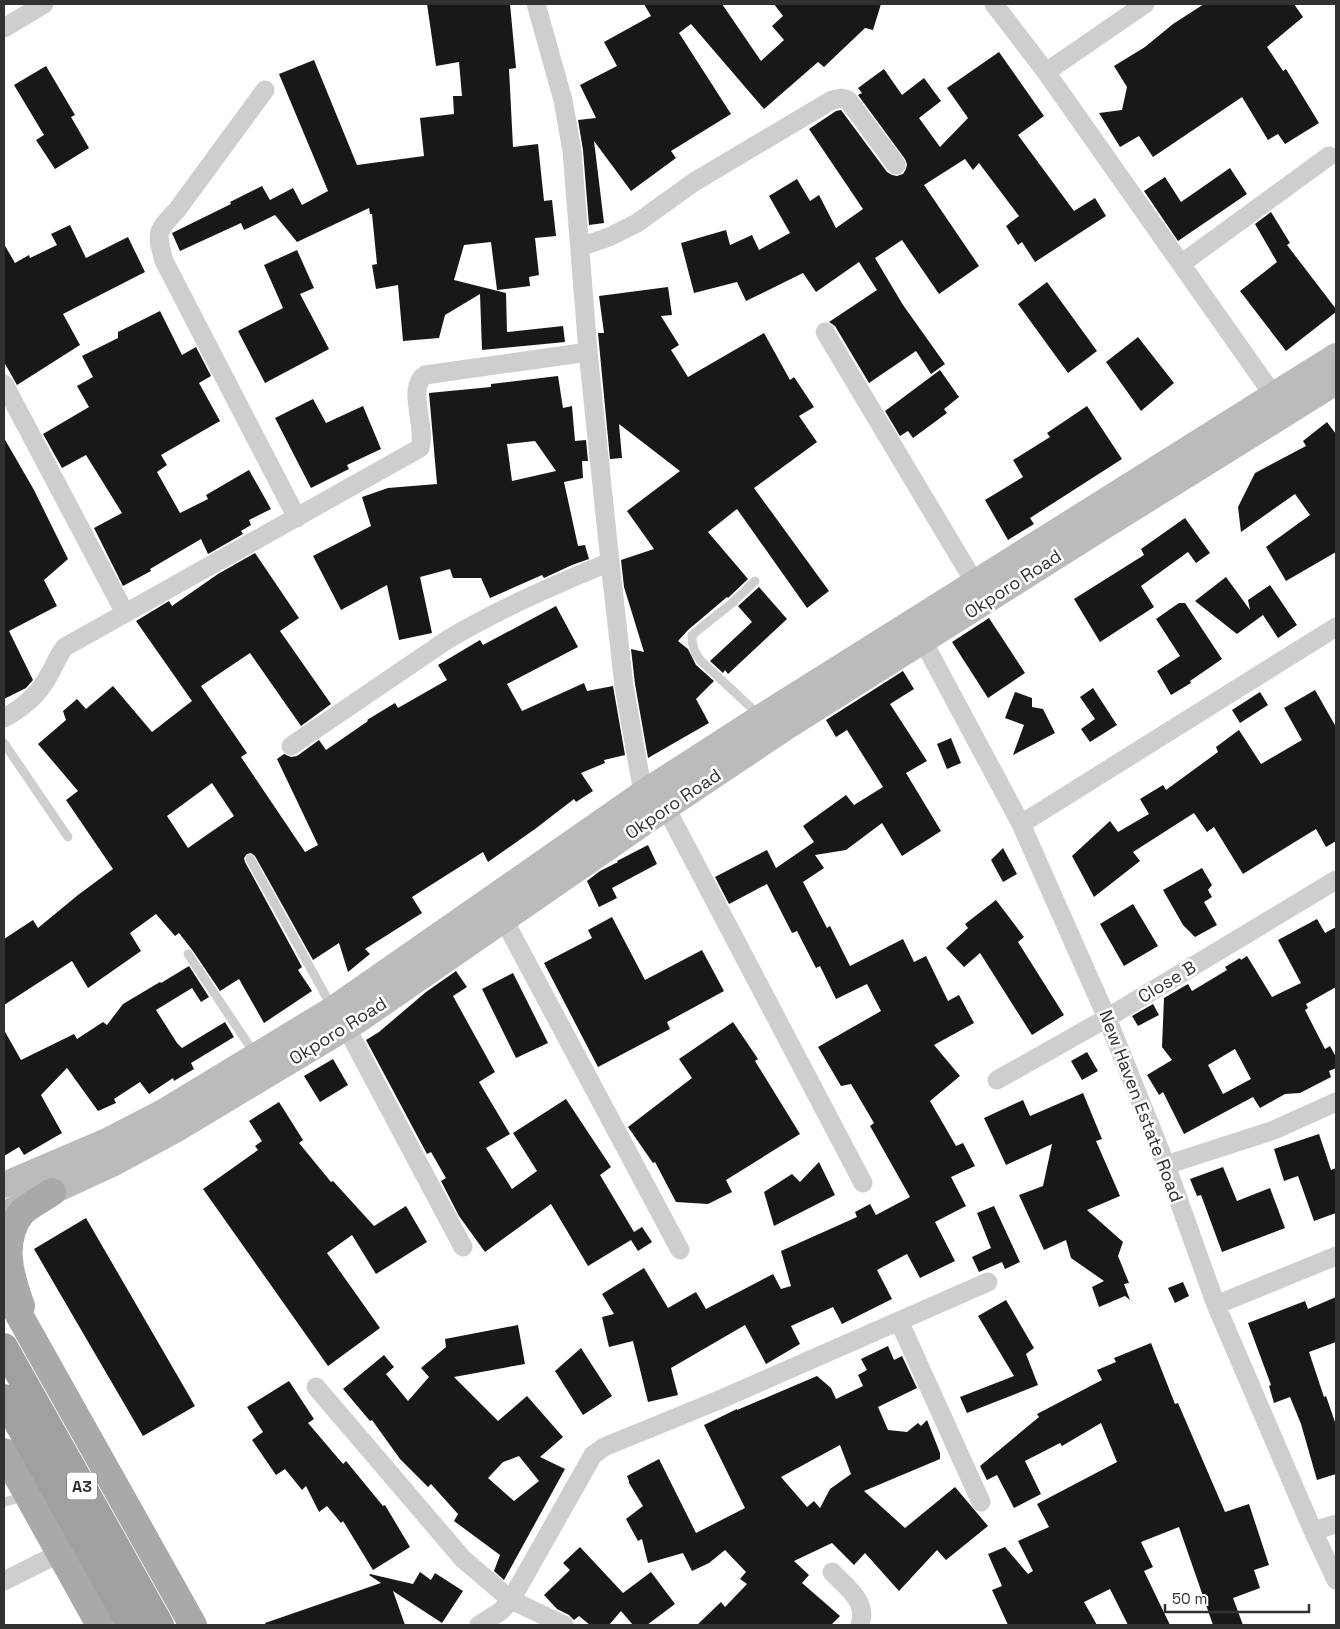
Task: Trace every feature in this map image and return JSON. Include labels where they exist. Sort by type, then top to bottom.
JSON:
[{"type":"highway","name":"A3","points":[[4,1347],[160,1625]]},
{"type":"highway","name":"A3","points":[[4,1398],[131,1625]]},
{"type":"main road","name":"Okporo Road","points":[[4,1214],[112,1164],[175,1130],[339,1018],[643,793],[1336,356]]},
{"type":"main road","name":"Okporo Road","points":[[4,1185],[108,1141],[163,1112],[257,1056],[339,1018],[504,920],[788,726],[1336,382]]},
{"type":"main road","points":[[34,1343],[12,1280],[4,1246],[8,1230],[23,1212],[52,1192]]},
{"type":"main road","points":[[4,1288],[193,1625]]},
{"type":"main road","points":[[4,1452],[16,1499],[60,1553],[100,1625]]},
{"type":"street","points":[[4,28],[44,4]]},
{"type":"street","points":[[536,4],[563,100],[572,151],[588,352],[610,562],[624,686],[643,793]]},
{"type":"street","points":[[994,4],[1046,72],[1274,396]]},
{"type":"street","points":[[1046,72],[1145,4]]},
{"type":"street","points":[[265,90],[177,210],[161,227],[158,238],[164,261],[297,518]]},
{"type":"street","points":[[580,247],[609,237],[638,223],[694,182],[832,100],[840,98],[848,100],[896,165]]},
{"type":"street","points":[[1181,264],[1329,156]]},
{"type":"street","points":[[825,332],[975,584]]},
{"type":"street","points":[[4,718],[20,709],[38,691],[49,675],[59,653],[65,647],[420,448],[423,440],[416,389],[419,379],[424,375],[588,352]]},
{"type":"street","points":[[4,384],[125,613]]},
{"type":"street","points":[[290,746],[466,628],[536,593],[610,562]]},
{"type":"street","points":[[1021,824],[1336,627]]},
{"type":"street","name":"New Haven Estate Road","points":[[923,642],[1021,824],[1107,1018],[1166,1165],[1216,1305],[1336,1580]]},
{"type":"street","points":[[666,808],[863,1183]]},
{"type":"street","name":"Close B","points":[[997,1080],[1107,1018],[1336,880]]},
{"type":"street","points":[[504,920],[680,1250]]},
{"type":"street","points":[[339,1018],[463,1247]]},
{"type":"street","points":[[1166,1165],[1274,1130],[1336,1102]]},
{"type":"street","points":[[1216,1305],[1336,1256]]},
{"type":"street","points":[[480,1625],[501,1611],[511,1600],[593,1455],[604,1447],[719,1400],[988,1282]]},
{"type":"street","points":[[899,1321],[982,1502]]},
{"type":"street","points":[[316,1387],[463,1559],[511,1600],[564,1625]]},
{"type":"street","points":[[1313,1531],[1336,1524]]},
{"type":"street","points":[[4,1581],[60,1553]]},
{"type":"street","points":[[832,1572],[860,1602],[863,1612],[860,1625]]},
{"type":"lane","points":[[755,581],[732,603],[692,635],[692,644],[694,652],[701,661],[761,717]]},
{"type":"lane","points":[[4,743],[68,837]]},
{"type":"lane","points":[[250,859],[339,1018]]},
{"type":"lane","points":[[188,954],[257,1056]]},
{"type":"building","points":[[427,4],[510,4],[516,68],[509,69],[513,147],[538,144],[544,201],[552,200],[556,236],[535,238],[539,275],[529,277],[530,286],[497,290],[491,242],[464,245],[454,280],[506,293],[507,332],[563,326],[565,342],[482,350],[480,294],[445,315],[439,338],[403,341],[398,285],[376,289],[372,265],[377,264],[372,214],[370,214],[369,208],[297,242],[275,215],[244,230],[241,223],[180,251],[172,233],[231,204],[230,202],[262,186],[270,200],[293,188],[302,205],[328,191],[279,74],[314,60],[357,165],[424,156],[420,118],[454,114],[453,96],[462,96],[459,62],[436,66]]},
{"type":"building","points":[[644,4],[722,4],[761,61],[784,40],[772,26],[783,16],[774,4],[881,4],[873,30],[865,28],[824,67],[818,62],[764,109],[691,24],[679,33],[731,114],[671,151],[676,158],[631,191],[594,141],[604,223],[589,225],[583,150],[578,120],[596,118],[580,85],[617,66],[604,42],[651,16]]},
{"type":"building","points":[[1204,4],[1294,4],[1303,17],[1267,47],[1283,71],[1286,69],[1319,123],[1285,144],[1278,134],[1268,140],[1242,97],[1153,157],[1139,136],[1120,147],[1099,113],[1122,110],[1127,87],[1114,66],[1145,47],[1173,24]]},
{"type":"building","points":[[999,52],[1044,116],[1018,135],[1074,211],[1095,198],[1106,216],[1035,262],[1022,242],[1018,245],[1006,226],[1019,216],[979,163],[973,170],[965,159],[924,185],[979,266],[939,294],[902,240],[875,258],[903,305],[945,364],[931,374],[916,351],[869,383],[835,326],[829,322],[877,290],[859,262],[816,292],[803,273],[746,301],[737,282],[694,293],[681,243],[726,230],[730,245],[752,235],[759,250],[790,233],[769,196],[797,179],[810,201],[819,195],[836,228],[863,209],[809,129],[836,111],[841,110],[887,172],[897,176],[903,174],[907,164],[905,159],[858,95],[862,93],[858,88],[884,69],[902,95],[924,78],[941,101],[919,118],[940,147],[968,118],[947,88]]},
{"type":"building","points":[[46,66],[75,115],[71,117],[89,148],[55,169],[36,140],[44,135],[14,85]]},
{"type":"building","points":[[1230,168],[1247,194],[1178,241],[1144,191],[1165,177],[1181,202]]},
{"type":"building","points":[[1271,212],[1290,243],[1287,245],[1336,309],[1336,312],[1286,351],[1240,291],[1277,262],[1255,224]]},
{"type":"building","points":[[70,225],[86,258],[128,237],[145,272],[63,314],[80,345],[17,385],[4,362],[4,244],[15,263],[29,255],[30,258],[57,245],[51,234]]},
{"type":"building","points":[[297,250],[314,288],[300,294],[329,349],[265,383],[238,331],[283,308],[264,265]]},
{"type":"building","points":[[1047,282],[1097,351],[1068,373],[1018,304]]},
{"type":"building","points":[[668,287],[672,315],[661,316],[679,345],[671,350],[688,377],[764,333],[790,380],[794,377],[814,407],[799,416],[817,442],[754,488],[829,591],[807,608],[737,509],[708,532],[748,579],[728,598],[688,630],[678,641],[688,649],[696,665],[714,681],[696,699],[709,723],[648,758],[631,649],[644,652],[624,587],[621,560],[654,549],[627,511],[680,471],[619,424],[622,458],[610,459],[598,333],[604,333],[599,296]]},
{"type":"building","points":[[160,311],[182,355],[196,347],[211,376],[199,383],[220,421],[161,455],[167,465],[157,472],[180,513],[208,499],[206,495],[249,470],[271,509],[249,520],[251,525],[241,531],[243,534],[208,554],[201,539],[150,569],[151,571],[123,586],[94,528],[122,513],[86,455],[62,468],[43,434],[89,407],[77,386],[93,377],[82,356],[118,338],[118,332]]},
{"type":"building","points":[[1138,337],[1174,383],[1141,411],[1106,362]]},
{"type":"building","points":[[940,370],[959,397],[944,409],[947,413],[913,438],[908,431],[900,436],[885,411]]},
{"type":"building","points":[[558,376],[563,408],[572,406],[575,441],[586,440],[588,461],[582,461],[583,478],[564,482],[578,546],[585,545],[589,559],[544,578],[542,575],[490,598],[481,578],[453,578],[450,569],[420,577],[432,633],[399,640],[387,585],[341,610],[313,556],[371,526],[362,497],[388,488],[437,484],[429,393],[491,387],[491,384]],"holes":[[[535,441],[556,471],[512,481],[507,444]]]},
{"type":"building","points":[[313,399],[326,423],[363,406],[381,449],[347,465],[349,469],[311,488],[275,418]]},
{"type":"building","points":[[1087,406],[1122,459],[1030,518],[1034,524],[1008,540],[985,500],[1023,477],[1013,460],[1050,437],[1047,433]]},
{"type":"building","points":[[1327,422],[1336,434],[1336,552],[1286,581],[1266,547],[1310,515],[1295,494],[1241,532],[1238,507],[1255,473],[1306,446],[1303,441]]},
{"type":"building","points":[[4,438],[34,490],[68,559],[44,580],[57,606],[9,631],[33,680],[26,688],[4,699]]},
{"type":"building","points":[[1185,518],[1210,553],[1196,563],[1188,552],[1141,586],[1154,607],[1100,642],[1074,599],[1144,555],[1141,549]]},
{"type":"building","points":[[255,553],[299,618],[280,631],[331,704],[301,726],[250,653],[201,686],[247,753],[241,757],[305,852],[318,845],[277,759],[284,754],[291,757],[297,756],[319,740],[326,750],[367,720],[395,703],[398,708],[447,680],[438,665],[480,640],[483,645],[556,606],[578,647],[507,684],[522,711],[584,683],[587,691],[613,686],[625,755],[604,760],[605,763],[581,773],[593,791],[576,802],[574,799],[488,862],[483,852],[412,897],[422,913],[365,949],[370,954],[348,972],[339,943],[313,960],[255,856],[251,853],[247,854],[244,858],[245,862],[302,967],[298,970],[312,991],[264,1023],[239,979],[220,991],[179,933],[175,936],[156,914],[130,933],[141,951],[88,988],[72,961],[4,1005],[4,939],[33,920],[38,928],[113,869],[66,800],[78,791],[38,744],[66,720],[63,711],[77,699],[86,709],[113,686],[152,732],[192,701],[136,621],[169,601],[172,606],[218,574]],"holes":[[[212,783],[234,816],[188,848],[167,816]]]},
{"type":"building","points":[[1226,577],[1250,610],[1248,600],[1270,585],[1297,625],[1278,638],[1263,615],[1237,634],[1195,601]]},
{"type":"building","points":[[759,587],[787,619],[728,674],[725,670],[723,673],[710,661],[752,622],[738,606]]},
{"type":"building","points":[[1179,603],[1185,603],[1222,659],[1190,681],[1191,683],[1171,695],[1157,671],[1180,656],[1156,619]]},
{"type":"building","points":[[989,618],[1025,673],[988,698],[952,642]]},
{"type":"building","points":[[903,671],[914,689],[890,704],[927,761],[906,773],[941,831],[902,856],[882,823],[846,850],[815,855],[824,868],[803,882],[827,928],[830,926],[850,966],[903,939],[914,962],[926,956],[948,1001],[959,995],[974,1023],[934,1045],[960,1076],[930,1101],[956,1146],[963,1143],[975,1166],[951,1177],[966,1206],[935,1222],[955,1261],[920,1278],[907,1254],[877,1270],[892,1299],[842,1324],[833,1307],[791,1326],[800,1344],[766,1364],[745,1325],[671,1368],[678,1395],[648,1402],[633,1341],[609,1347],[602,1317],[614,1314],[602,1294],[644,1268],[668,1308],[696,1292],[706,1309],[773,1274],[781,1289],[791,1286],[781,1251],[857,1217],[855,1212],[870,1204],[876,1215],[910,1197],[870,1126],[874,1123],[851,1084],[841,1086],[818,1047],[881,1011],[867,984],[836,999],[820,966],[816,968],[797,931],[792,933],[767,884],[729,904],[715,877],[767,850],[776,868],[814,842],[803,826],[846,795],[854,805],[883,787],[847,730],[836,737],[826,720]]},
{"type":"building","points":[[1093,688],[1117,725],[1090,742],[1081,729],[1095,719],[1080,697]]},
{"type":"building","points":[[1315,690],[1336,727],[1336,841],[1326,847],[1316,829],[1243,874],[1214,827],[1207,832],[1194,813],[1133,852],[1140,861],[1094,897],[1072,856],[1110,821],[1118,832],[1149,814],[1140,799],[1163,785],[1166,790],[1218,752],[1216,747],[1239,730],[1261,764],[1302,740],[1284,708]]},
{"type":"building","points":[[1015,692],[1032,698],[1032,707],[1043,709],[1055,733],[1013,755],[1024,725],[1005,718]]},
{"type":"building","points":[[1260,692],[1268,705],[1240,723],[1232,710]]},
{"type":"building","points":[[951,738],[961,763],[947,769],[937,744]]},
{"type":"building","points":[[648,845],[657,864],[612,888],[617,898],[599,907],[587,881],[600,871]]},
{"type":"building","points":[[1003,848],[1017,874],[1003,882],[991,860]]},
{"type":"building","points":[[1202,868],[1212,885],[1208,890],[1212,897],[1204,902],[1217,925],[1195,937],[1183,925],[1163,890]]},
{"type":"building","points":[[996,900],[1024,937],[1018,942],[1064,1015],[1032,1035],[980,953],[964,967],[946,948],[968,928],[965,924]]},
{"type":"building","points":[[1133,904],[1158,946],[1124,966],[1100,924]]},
{"type":"building","points":[[612,917],[645,980],[702,950],[724,991],[667,1022],[670,1029],[598,1067],[544,963],[592,938],[588,930]]},
{"type":"building","points":[[1317,919],[1325,933],[1336,927],[1336,987],[1306,1004],[1308,1008],[1305,1010],[1325,1049],[1330,1046],[1336,1057],[1336,1068],[1329,1071],[1331,1077],[1300,1093],[1285,1094],[1260,1108],[1253,1097],[1184,1134],[1163,1092],[1159,1095],[1147,1075],[1172,1060],[1162,1047],[1164,998],[1188,984],[1192,991],[1227,970],[1225,967],[1247,956],[1272,997],[1301,983],[1278,940]],"holes":[[[1235,1049],[1251,1079],[1223,1094],[1208,1065]]]},
{"type":"building","points":[[189,966],[209,997],[201,1002],[192,988],[156,1010],[182,1048],[225,1022],[234,1037],[191,1063],[194,1069],[174,1081],[173,1078],[149,1094],[140,1082],[114,1099],[116,1103],[98,1111],[67,1068],[41,1095],[62,1133],[24,1155],[19,1147],[4,1156],[4,1030],[21,1060],[74,1034],[77,1039],[103,1022],[107,1025],[123,1004]]},
{"type":"building","points":[[456,971],[467,987],[453,996],[495,1072],[479,1082],[510,1134],[486,1148],[512,1189],[537,1171],[513,1133],[566,1099],[611,1167],[600,1175],[634,1232],[642,1227],[652,1242],[638,1251],[631,1240],[588,1266],[551,1204],[485,1252],[459,1216],[441,1181],[446,1178],[431,1152],[427,1154],[366,1040],[379,1032],[426,992]]},
{"type":"building","points":[[513,973],[548,1043],[516,1058],[482,989]]},
{"type":"building","points":[[1153,1004],[1159,1015],[1138,1026],[1132,1016]]},
{"type":"building","points":[[733,1022],[758,1059],[755,1061],[800,1134],[726,1180],[732,1192],[708,1204],[676,1202],[655,1162],[653,1163],[628,1127],[692,1078],[679,1059]]},
{"type":"building","points":[[1087,1052],[1098,1071],[1082,1080],[1071,1061]]},
{"type":"building","points":[[333,1059],[348,1085],[320,1102],[304,1076]]},
{"type":"building","points":[[1083,1093],[1102,1139],[1096,1141],[1120,1196],[1087,1210],[1123,1242],[1118,1256],[1129,1283],[1124,1284],[1130,1300],[1125,1296],[1099,1307],[1092,1287],[1104,1281],[1071,1258],[1066,1240],[1044,1250],[1019,1195],[1043,1186],[1052,1144],[1006,1165],[984,1118],[1023,1100],[1030,1116]]},
{"type":"building","points":[[279,1102],[303,1140],[299,1143],[331,1182],[333,1181],[374,1226],[406,1206],[427,1242],[376,1274],[352,1235],[327,1253],[380,1328],[328,1366],[203,1189],[258,1150],[255,1146],[262,1141],[249,1121]]},
{"type":"building","points":[[1319,1134],[1331,1170],[1336,1168],[1336,1213],[1314,1221],[1298,1176],[1284,1181],[1274,1149]]},
{"type":"building","points":[[819,1162],[835,1195],[774,1226],[764,1192],[792,1174],[800,1182]]},
{"type":"building","points":[[1223,1167],[1237,1201],[1270,1188],[1285,1228],[1222,1252],[1201,1195],[1197,1196],[1190,1179]]},
{"type":"building","points":[[994,1206],[1020,1262],[1005,1269],[1002,1262],[979,1272],[972,1257],[991,1248],[977,1213]]},
{"type":"building","points":[[86,1218],[195,1406],[143,1436],[34,1249]]},
{"type":"building","points":[[1183,1282],[1189,1296],[1175,1303],[1168,1288]]},
{"type":"building","points":[[1336,1297],[1336,1342],[1309,1352],[1324,1397],[1326,1396],[1336,1425],[1336,1474],[1317,1480],[1301,1424],[1290,1397],[1274,1403],[1269,1386],[1271,1385],[1248,1323],[1305,1301],[1308,1309]]},
{"type":"building","points":[[1006,1300],[1034,1348],[1026,1354],[1038,1385],[967,1413],[960,1397],[1014,1376],[978,1316]]},
{"type":"building","points":[[518,1325],[525,1364],[454,1377],[498,1421],[527,1396],[563,1437],[540,1457],[565,1469],[504,1580],[494,1571],[500,1555],[454,1521],[458,1514],[431,1484],[428,1487],[400,1459],[372,1420],[370,1421],[343,1389],[384,1355],[394,1367],[386,1374],[408,1401],[429,1377],[421,1368],[446,1347],[445,1339]],"holes":[[[519,1456],[539,1481],[514,1501],[488,1478],[503,1462]]]},
{"type":"building","points":[[1151,1343],[1175,1404],[1178,1403],[1225,1512],[1249,1504],[1269,1565],[1254,1570],[1260,1588],[1233,1598],[1243,1625],[1213,1625],[1179,1527],[1141,1542],[1153,1567],[1144,1571],[1170,1625],[1128,1625],[1110,1589],[1084,1602],[1097,1625],[1008,1625],[992,1590],[1002,1586],[988,1554],[1005,1547],[1028,1574],[1033,1571],[1018,1541],[1049,1527],[1037,1504],[1117,1462],[1101,1423],[1062,1446],[1060,1443],[1025,1461],[1041,1494],[1014,1508],[997,1475],[987,1480],[980,1466],[1039,1417],[1037,1414],[1102,1380],[1097,1370],[1116,1362],[1114,1358]]},
{"type":"building","points":[[888,1346],[894,1360],[902,1356],[917,1388],[878,1407],[888,1430],[907,1432],[918,1423],[921,1426],[927,1420],[940,1453],[940,1459],[864,1491],[905,1528],[955,1487],[988,1526],[946,1560],[937,1550],[899,1591],[865,1553],[854,1565],[832,1543],[794,1561],[809,1575],[802,1583],[840,1616],[831,1625],[697,1625],[721,1602],[725,1607],[747,1584],[740,1579],[746,1572],[725,1550],[709,1563],[692,1571],[683,1553],[648,1563],[642,1539],[638,1541],[626,1519],[643,1506],[629,1483],[627,1476],[659,1459],[696,1533],[745,1508],[704,1425],[737,1409],[817,1376],[831,1388],[836,1399],[863,1386],[858,1375],[867,1370],[861,1359]],"holes":[[[840,1445],[851,1474],[830,1489],[820,1508],[814,1501],[807,1507],[781,1477]]]},
{"type":"building","points":[[581,1348],[612,1396],[583,1415],[555,1371]]},
{"type":"building","points":[[289,1381],[314,1419],[308,1423],[343,1464],[346,1461],[383,1506],[385,1505],[410,1547],[373,1570],[343,1521],[341,1523],[327,1506],[319,1512],[306,1486],[302,1490],[285,1469],[276,1475],[252,1440],[263,1432],[247,1407]]},
{"type":"building","points":[[580,1547],[623,1593],[651,1572],[675,1604],[647,1625],[633,1625],[621,1611],[609,1625],[590,1625],[579,1616],[574,1620],[557,1609],[544,1595],[570,1570],[563,1563]]},
{"type":"building","points":[[420,1572],[431,1580],[435,1573],[463,1591],[442,1623],[393,1591],[405,1625],[266,1625],[265,1623],[381,1583],[370,1574],[413,1584]]}]
